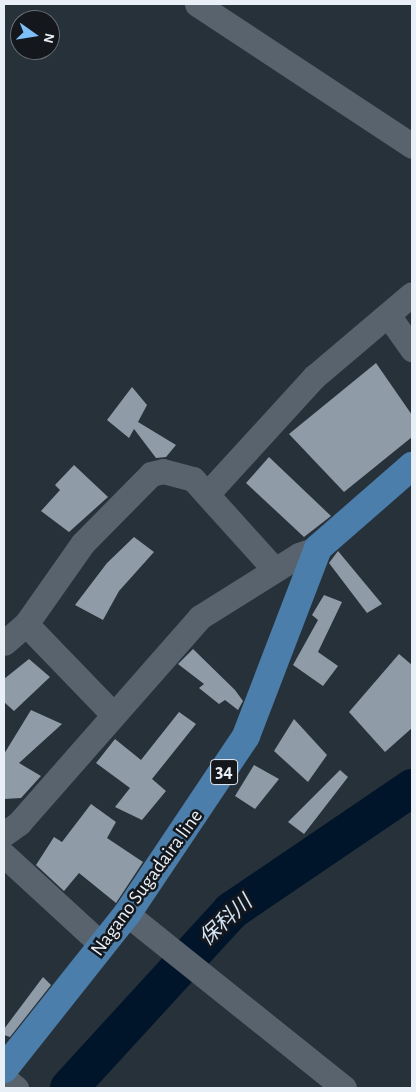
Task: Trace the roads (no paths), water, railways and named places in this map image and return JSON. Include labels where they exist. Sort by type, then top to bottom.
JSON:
[{"type":"main road","name":"Nagano Sugadaira line","points":[[8,1079],[102,945],[127,914],[246,736],[318,548],[411,468]]},
{"type":"street","points":[[198,4],[412,146]]},
{"type":"street","points":[[208,493],[314,377],[412,294]]},
{"type":"street","points":[[388,316],[412,349]]},
{"type":"street","points":[[4,643],[26,624],[83,544],[151,474],[177,472],[208,493],[274,570]]},
{"type":"street","points":[[4,834],[19,823],[112,713],[200,617],[274,570],[318,548]]},
{"type":"street","points":[[26,624],[112,713]]},
{"type":"street","points":[[4,855],[102,945]]},
{"type":"street","points":[[127,914],[344,1088]]},
{"type":"waterway","name":"保科川","points":[[69,1088],[231,911],[412,788]]}]
